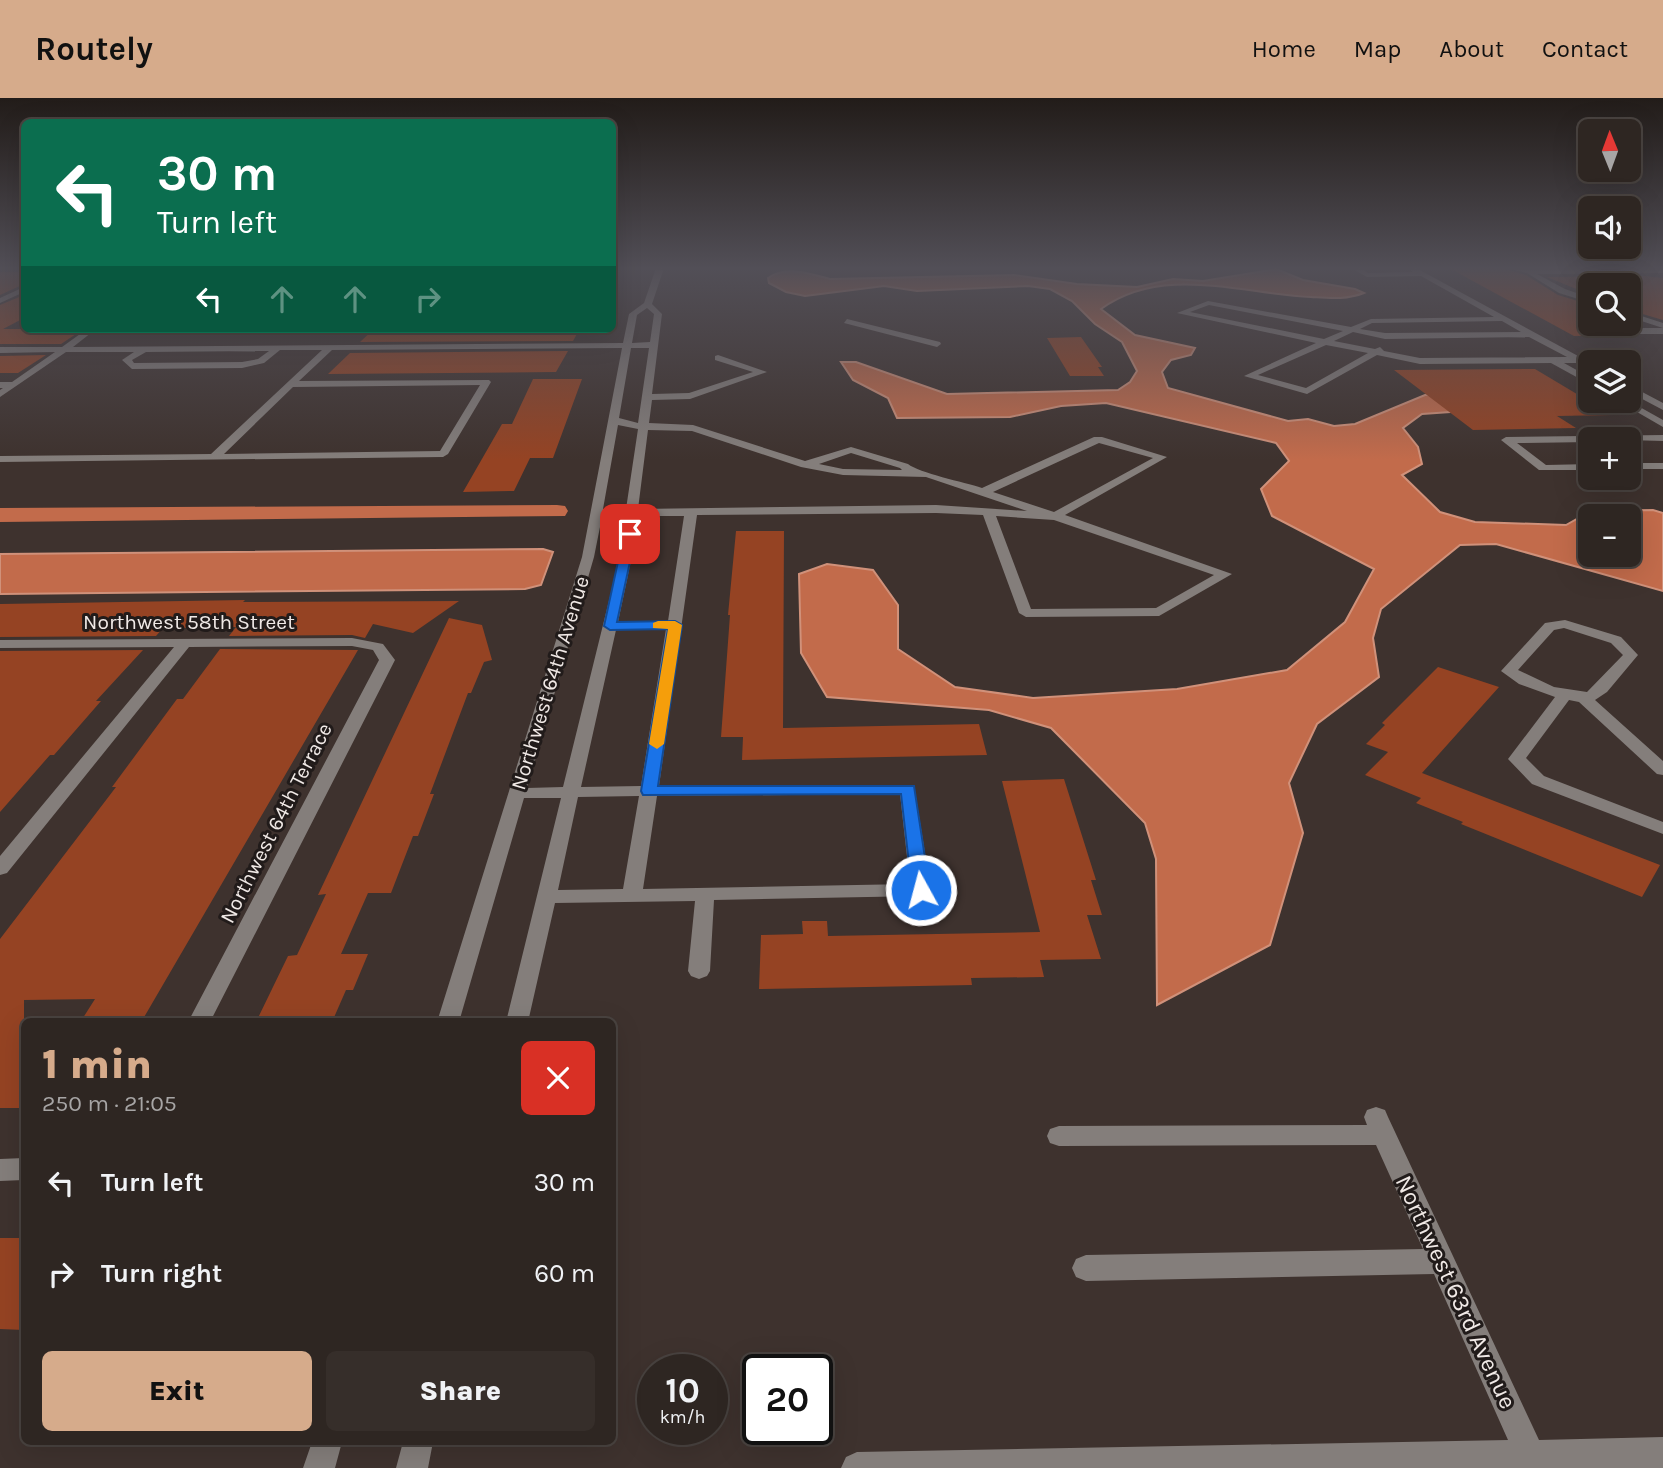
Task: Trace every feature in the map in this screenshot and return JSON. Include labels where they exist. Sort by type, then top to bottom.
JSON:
[{"type":"street","name":"Northwest 64th Avenue","points":[[449,1018],[588,556],[629,332]]},
{"type":"street","name":"Northwest 64th Avenue","points":[[518,1018],[634,513],[655,332]]},
{"type":"street","points":[[890,332],[937,344]]},
{"type":"street","points":[[1275,332],[1420,361],[1577,360]]},
{"type":"street","points":[[1347,332],[1249,376],[1307,391],[1378,352],[1386,341]]},
{"type":"street","points":[[1357,332],[1386,341],[1548,343]]},
{"type":"street","points":[[1528,332],[1577,360]]},
{"type":"street","points":[[0,394],[87,333]]},
{"type":"street","points":[[1386,341],[1532,334]]},
{"type":"street","points":[[356,349],[367,338]]},
{"type":"street","points":[[0,350],[61,352],[356,349],[505,344],[653,347]]},
{"type":"street","points":[[140,351],[126,360],[132,366],[242,365],[261,361],[275,349]]},
{"type":"street","points":[[214,457],[328,349]]},
{"type":"street","points":[[0,356],[61,352]]},
{"type":"street","points":[[648,397],[690,396],[762,372],[719,358]]},
{"type":"street","points":[[1552,360],[1578,375]]},
{"type":"street","points":[[0,459],[443,454],[486,382],[291,384]]},
{"type":"street","points":[[0,386],[14,385]]},
{"type":"street","points":[[1641,395],[1663,407]]},
{"type":"street","points":[[1641,411],[1663,424]]},
{"type":"street","points":[[613,420],[693,428],[805,465],[843,472],[928,474],[1225,574],[1159,612],[1026,613],[988,512]]},
{"type":"street","points":[[1641,438],[1663,438]]},
{"type":"street","points":[[596,513],[936,509],[1055,516],[1163,457],[1098,439],[983,492]]},
{"type":"street","points":[[1578,439],[1506,440],[1543,467],[1578,467]]},
{"type":"street","points":[[805,465],[851,450],[904,466],[915,474]]},
{"type":"street","points":[[1641,467],[1663,466]]},
{"type":"street","points":[[632,895],[691,512]]},
{"type":"street","points":[[1565,624],[1616,640],[1630,655],[1594,695],[1584,698],[1565,695],[1516,679],[1508,671],[1550,626],[1565,624]]},
{"type":"street","points":[[610,626],[675,625]]},
{"type":"street","points":[[0,869],[186,642]]},
{"type":"street","name":"Northwest 58th Street","points":[[0,644],[352,642],[378,647]]},
{"type":"street","name":"Northwest 64th Terrace","points":[[200,1018],[387,660],[378,647]]},
{"type":"street","points":[[1565,695],[1517,759],[1538,780],[1663,828]]},
{"type":"street","points":[[1584,698],[1663,770]]},
{"type":"street","points":[[517,793],[908,789],[921,890],[547,897]]},
{"type":"street","points":[[699,971],[705,894]]},
{"type":"street","name":"Northwest 63rd Avenue","points":[[1059,1136],[1380,1126],[1533,1462]]},
{"type":"street","points":[[0,1170],[21,1169]]},
{"type":"street","points":[[1086,1268],[1442,1261]]},
{"type":"street","points":[[319,1468],[326,1445]]},
{"type":"street","points":[[412,1468],[417,1445]]},
{"type":"street","points":[[857,1468],[1533,1462],[1663,1453]]},
{"type":"shaded area","points":[[1107,332],[1131,332],[1195,348],[1191,355],[1171,360],[1162,372],[1168,388],[1288,421],[1308,419],[1334,426],[1355,424],[1425,395],[1467,391],[1523,407],[1422,414],[1403,428],[1418,447],[1422,464],[1402,475],[1440,512],[1475,522],[1566,525],[1578,518],[1578,567],[1641,567],[1641,510],[1663,513],[1663,591],[1496,544],[1460,545],[1381,609],[1373,638],[1379,677],[1317,724],[1289,783],[1303,833],[1270,945],[1157,1005],[1156,859],[1145,823],[1051,728],[989,710],[827,697],[801,653],[799,574],[827,564],[873,570],[898,605],[898,649],[955,687],[1033,698],[1177,689],[1287,670],[1345,622],[1374,569],[1272,516],[1261,489],[1289,461],[1276,443],[1106,403],[1061,406],[1010,417],[897,418],[888,398],[853,380],[841,362],[856,362],[947,394],[1118,390],[1130,382],[1137,371],[1122,342]]},
{"type":"shaded area","points":[[543,549],[553,552],[541,585],[525,589],[0,594],[0,554]]},
{"type":"building","points":[[0,332],[78,333],[61,344],[0,344]]},
{"type":"building","points":[[1567,332],[1578,332],[1578,336],[1574,336]]},
{"type":"building","points":[[370,333],[577,333],[573,341],[360,342]]},
{"type":"building","points":[[1081,337],[1102,367],[1098,367],[1104,376],[1070,376],[1047,338]]},
{"type":"building","points":[[568,351],[556,372],[328,374],[350,353]]},
{"type":"building","points":[[46,355],[18,373],[0,373],[0,356]]},
{"type":"building","points":[[1535,369],[1578,395],[1578,413],[1612,415],[1557,416],[1576,428],[1473,430],[1394,370]]},
{"type":"building","points":[[533,379],[582,379],[553,458],[530,458],[514,491],[463,492],[502,424],[512,424]]},
{"type":"building","points":[[736,531],[784,531],[783,728],[979,724],[987,755],[742,760],[743,737],[721,737]]},
{"type":"building","points":[[245,600],[243,602],[459,601],[413,633],[373,624],[365,638],[352,635],[229,636],[236,627],[163,628],[156,636],[0,637],[0,604]]},
{"type":"building","points":[[449,618],[482,625],[492,660],[484,662],[471,693],[468,693],[430,794],[434,794],[418,836],[413,836],[391,893],[368,893],[341,954],[368,954],[353,990],[346,990],[334,1018],[258,1018],[288,956],[297,955],[326,894],[318,895]]},
{"type":"building","points":[[220,649],[358,650],[144,1018],[83,1018],[95,999],[24,1000],[24,1018],[21,1018],[21,1108],[0,1108],[0,939],[116,787],[112,787],[177,699],[183,699]]},
{"type":"building","points":[[143,650],[96,701],[101,701],[54,755],[50,755],[0,812],[0,651]]},
{"type":"building","points":[[1438,667],[1499,687],[1422,773],[1660,865],[1642,897],[1461,824],[1463,822],[1416,803],[1421,798],[1365,775],[1388,752],[1366,744],[1385,725],[1382,723]]},
{"type":"building","points":[[1064,779],[1096,880],[1091,880],[1102,915],[1087,915],[1101,959],[1040,960],[1044,977],[971,978],[972,985],[759,989],[761,935],[803,934],[802,921],[827,921],[828,936],[1040,932],[1002,781]]},
{"type":"building","points":[[0,1238],[21,1238],[21,1330],[0,1329]]},
{"type":"waterway","points":[[0,515],[557,511]]},
{"type":"slow traffic","points":[[657,744],[675,625],[658,625]]},
{"type":"route","points":[[630,534],[610,626],[675,625],[649,791],[908,789],[921,890]]}]
